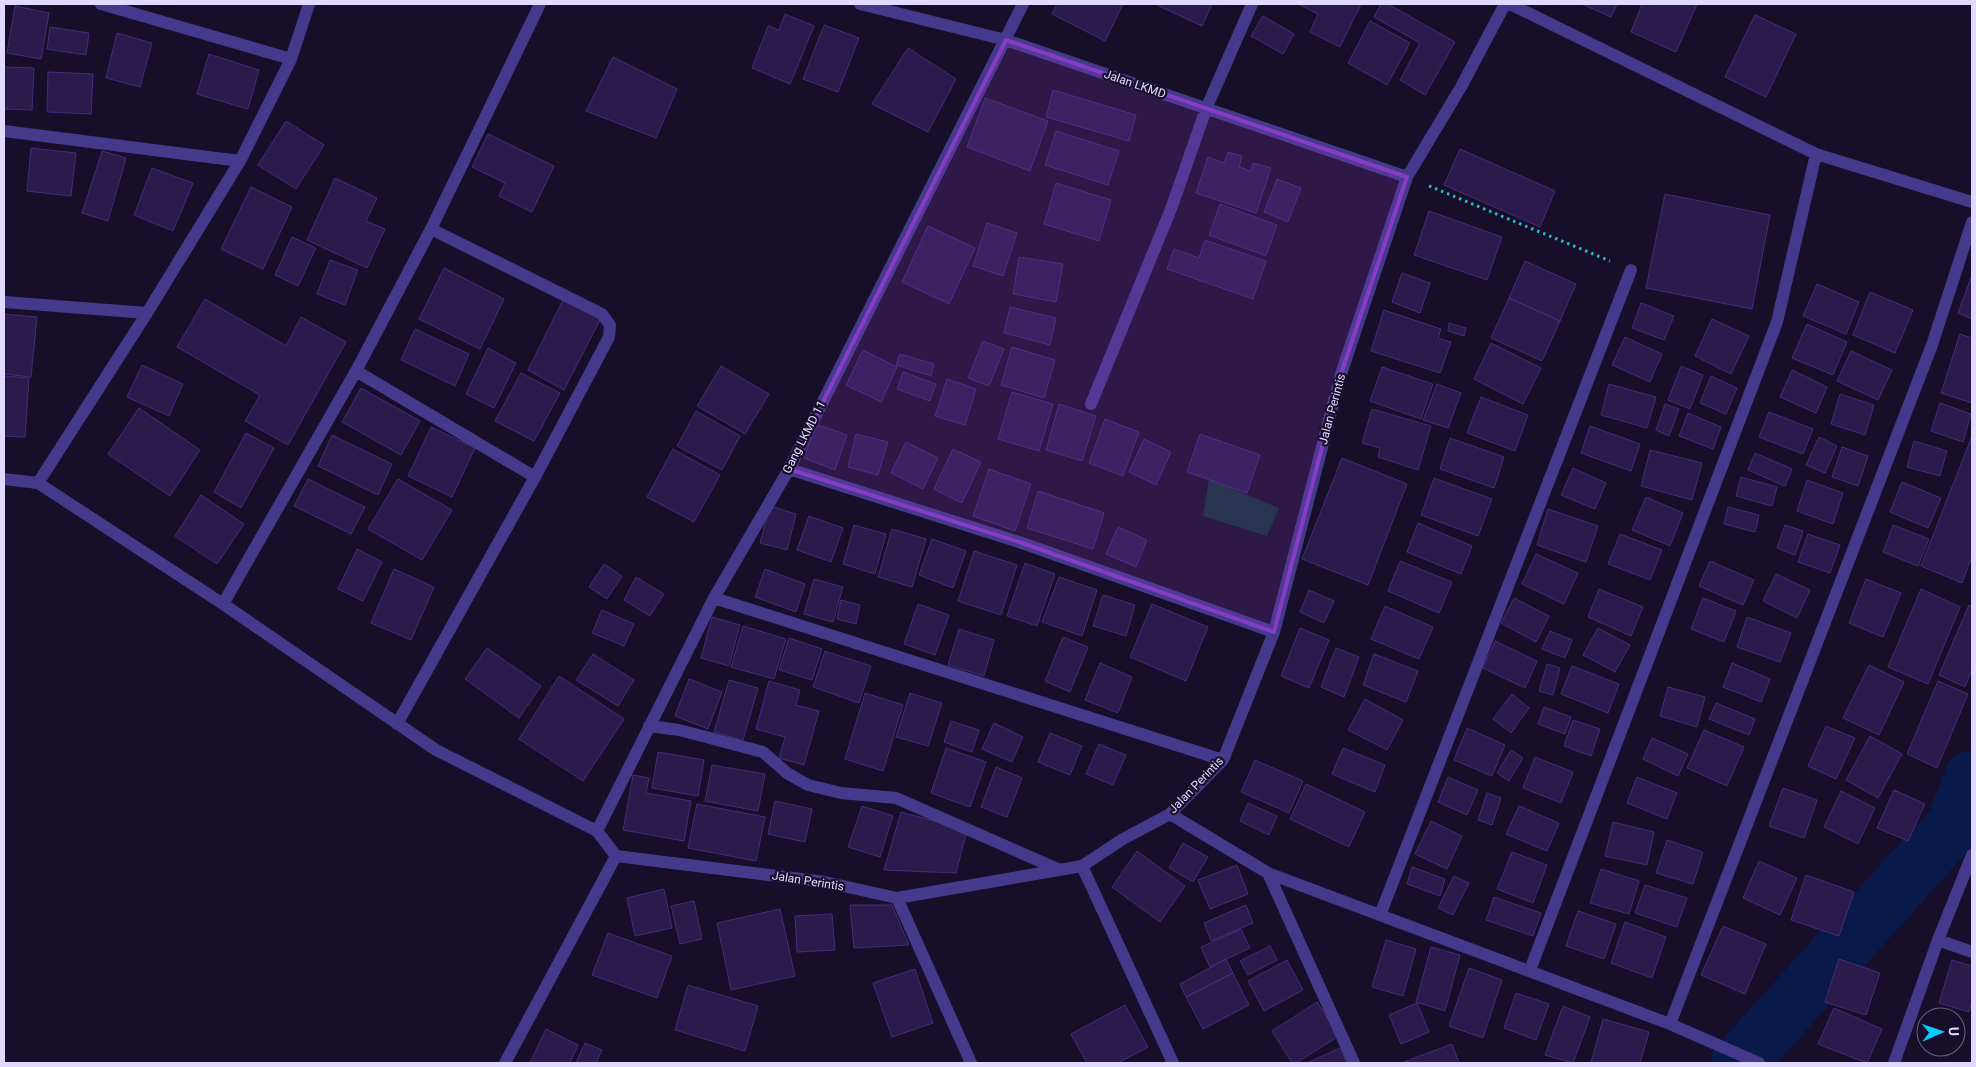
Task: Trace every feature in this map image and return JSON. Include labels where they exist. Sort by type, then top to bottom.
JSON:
[{"type":"street","points":[[101,4],[291,59]]},
{"type":"street","points":[[38,483],[147,313],[240,161],[291,59],[309,4]]},
{"type":"street","points":[[222,604],[356,371],[431,229],[540,4]]},
{"type":"street","name":"Jalan LKMD","points":[[860,4],[1006,40],[1407,177]]},
{"type":"street","name":"Gang LKMD 11","points":[[597,831],[714,598],[788,469],[1023,4]]},
{"type":"street","points":[[1091,404],[1171,209],[1206,109],[1252,4]]},
{"type":"street","name":"Jalan Perintis","points":[[616,856],[825,882],[897,898],[1082,866],[1123,839],[1170,814],[1224,760],[1274,632],[1341,374],[1407,177],[1460,87],[1505,4]]},
{"type":"street","points":[[1510,4],[1816,154],[1972,202]]},
{"type":"street","points":[[4,131],[240,161]]},
{"type":"street","points":[[1530,970],[1777,322],[1816,154]]},
{"type":"street","points":[[1670,1024],[1932,346],[1972,222]]},
{"type":"street","points":[[397,724],[535,477],[609,337],[610,325],[602,314],[431,229]]},
{"type":"street","points":[[1380,915],[1631,270]]},
{"type":"street","points":[[4,302],[147,313]]},
{"type":"street","points":[[356,371],[535,477]]},
{"type":"street","points":[[788,469],[1022,543],[1274,632]]},
{"type":"street","points":[[4,479],[38,483],[222,604],[436,750],[597,831],[616,856],[505,1063]]},
{"type":"street","points":[[714,598],[1224,760]]},
{"type":"street","points":[[650,726],[679,730],[763,752],[787,773],[808,785],[841,793],[896,798],[1060,870]]},
{"type":"street","points":[[1170,814],[1268,873],[1670,1024],[1759,1063]]},
{"type":"street","points":[[1894,1063],[1938,940],[1972,855]]},
{"type":"street","points":[[1082,866],[1173,1063]]},
{"type":"street","points":[[1268,873],[1354,1063]]},
{"type":"street","points":[[897,898],[971,1063]]},
{"type":"street","points":[[1938,940],[1972,952]]},
{"type":"path","points":[[1407,177],[1631,270]]},
{"type":"highlighted area","points":[[1006,40],[1407,177],[1341,374],[1274,632],[1022,543],[789,469]]},
{"type":"green space","points":[[1209,479],[1279,508],[1267,536],[1203,516]]},
{"type":"building","points":[[1057,4],[1123,4],[1105,41],[1052,14]]},
{"type":"building","points":[[1155,4],[1212,4],[1202,26]]},
{"type":"building","points":[[1298,4],[1361,4],[1340,47],[1310,32],[1318,14]]},
{"type":"building","points":[[1381,4],[1388,4],[1455,42],[1425,95],[1400,80],[1420,43],[1374,17]]},
{"type":"building","points":[[1582,4],[1617,4],[1611,17]]},
{"type":"building","points":[[1642,4],[1697,4],[1676,52],[1631,32]]},
{"type":"building","points":[[15,6],[49,13],[41,59],[7,53]]},
{"type":"building","points":[[785,14],[814,26],[790,84],[752,68],[768,26],[779,30]]},
{"type":"building","points":[[1755,15],[1796,34],[1766,97],[1725,77]]},
{"type":"building","points":[[1263,16],[1294,34],[1283,54],[1251,36]]},
{"type":"building","points":[[1370,21],[1410,43],[1387,85],[1348,63]]},
{"type":"building","points":[[824,25],[859,38],[838,92],[803,79]]},
{"type":"building","points":[[50,27],[89,33],[86,55],[47,49]]},
{"type":"building","points":[[117,33],[152,43],[140,87],[106,78]]},
{"type":"building","points":[[908,48],[956,79],[928,132],[872,104]]},
{"type":"building","points":[[209,54],[259,70],[248,109],[197,94]]},
{"type":"building","points":[[613,57],[677,89],[656,138],[586,111]]},
{"type":"building","points":[[4,67],[34,68],[32,110],[4,109]]},
{"type":"building","points":[[48,72],[93,74],[91,114],[47,112]]},
{"type":"building","points":[[1053,90],[1136,115],[1129,141],[1046,117]]},
{"type":"building","points":[[985,98],[1048,121],[1030,171],[967,147]]},
{"type":"building","points":[[286,121],[324,145],[296,189],[258,165]]},
{"type":"building","points":[[1056,131],[1119,151],[1108,185],[1045,165]]},
{"type":"building","points":[[488,134],[554,166],[532,212],[499,196],[505,183],[472,167]]},
{"type":"building","points":[[31,148],[76,153],[71,196],[27,191]]},
{"type":"building","points":[[1460,149],[1555,191],[1540,227],[1444,185]]},
{"type":"building","points":[[102,151],[126,158],[108,221],[82,213]]},
{"type":"building","points":[[1228,152],[1242,156],[1239,167],[1251,171],[1253,163],[1271,168],[1256,213],[1196,193],[1208,157],[1224,163]]},
{"type":"building","points":[[152,168],[193,183],[173,231],[134,215]]},
{"type":"building","points":[[335,178],[377,198],[366,221],[385,229],[367,268],[307,240]]},
{"type":"building","points":[[1277,179],[1301,188],[1288,222],[1264,212]]},
{"type":"building","points":[[1056,183],[1111,200],[1099,241],[1044,224]]},
{"type":"building","points":[[251,187],[292,207],[263,269],[221,249]]},
{"type":"building","points":[[1665,194],[1770,215],[1752,309],[1646,288]]},
{"type":"building","points":[[1220,204],[1277,225],[1266,256],[1209,235]]},
{"type":"building","points":[[1429,211],[1502,237],[1487,280],[1414,255]]},
{"type":"building","points":[[987,223],[1017,233],[1003,276],[973,266]]},
{"type":"building","points":[[928,226],[975,248],[949,304],[902,282]]},
{"type":"building","points":[[292,237],[316,248],[298,286],[275,275]]},
{"type":"building","points":[[1205,240],[1266,261],[1253,299],[1167,269],[1174,249],[1199,258]]},
{"type":"building","points":[[1019,257],[1063,264],[1056,302],[1013,294]]},
{"type":"building","points":[[330,260],[358,270],[345,305],[317,294]]},
{"type":"building","points":[[1525,261],[1576,284],[1560,321],[1509,298]]},
{"type":"building","points":[[444,268],[504,299],[480,349],[419,319]]},
{"type":"building","points":[[1402,273],[1430,283],[1420,313],[1392,302]]},
{"type":"building","points":[[1972,275],[1972,319],[1958,313]]},
{"type":"building","points":[[1817,284],[1859,302],[1846,334],[1803,316]]},
{"type":"building","points":[[1870,292],[1913,310],[1895,353],[1853,335]]},
{"type":"building","points":[[564,298],[601,318],[564,390],[528,370]]},
{"type":"building","points":[[1509,298],[1560,321],[1542,361],[1491,338]]},
{"type":"building","points":[[205,299],[286,346],[301,317],[346,342],[288,445],[245,421],[260,395],[177,347]]},
{"type":"building","points":[[1641,303],[1674,316],[1664,340],[1632,328]]},
{"type":"building","points":[[1010,307],[1056,318],[1050,345],[1004,333]]},
{"type":"building","points":[[1384,310],[1441,329],[1438,338],[1451,342],[1440,373],[1371,351]]},
{"type":"building","points":[[4,314],[37,317],[31,377],[4,374]]},
{"type":"building","points":[[1712,319],[1749,336],[1731,374],[1695,356]]},
{"type":"building","points":[[1449,323],[1466,328],[1464,336],[1448,331]]},
{"type":"building","points":[[1807,324],[1847,342],[1833,375],[1792,358]]},
{"type":"building","points":[[415,329],[469,354],[455,386],[401,360]]},
{"type":"building","points":[[1960,334],[1972,338],[1972,403],[1941,393]]},
{"type":"building","points":[[1625,337],[1662,354],[1650,382],[1612,365]]},
{"type":"building","points":[[983,341],[1004,349],[989,386],[968,378]]},
{"type":"building","points":[[1491,343],[1541,368],[1523,404],[1474,379]]},
{"type":"building","points":[[1012,347],[1055,360],[1044,398],[1001,385]]},
{"type":"building","points":[[488,348],[516,363],[494,408],[466,394]]},
{"type":"building","points":[[863,350],[897,367],[881,402],[846,385]]},
{"type":"building","points":[[1851,351],[1892,370],[1878,400],[1837,381]]},
{"type":"building","points":[[900,354],[934,364],[931,376],[896,365]]},
{"type":"building","points":[[142,365],[183,384],[169,416],[127,397]]},
{"type":"building","points":[[721,366],[769,394],[745,434],[697,406]]},
{"type":"building","points":[[1681,366],[1703,375],[1690,409],[1668,400]]},
{"type":"building","points":[[1382,367],[1433,384],[1421,419],[1370,401]]},
{"type":"building","points":[[1792,370],[1827,387],[1816,413],[1780,397]]},
{"type":"building","points":[[903,372],[936,384],[930,401],[897,389]]},
{"type":"building","points":[[521,373],[560,393],[534,441],[495,421]]},
{"type":"building","points":[[4,376],[29,378],[25,437],[4,436]]},
{"type":"building","points":[[1711,376],[1737,388],[1726,414],[1700,403]]},
{"type":"building","points":[[947,379],[976,389],[965,425],[935,416]]},
{"type":"building","points":[[1437,384],[1461,393],[1448,428],[1423,420]]},
{"type":"building","points":[[1609,384],[1656,397],[1647,428],[1601,415]]},
{"type":"building","points":[[361,388],[420,421],[401,455],[342,422]]},
{"type":"building","points":[[1012,392],[1053,404],[1039,451],[998,439]]},
{"type":"building","points":[[1840,394],[1874,405],[1865,435],[1831,424]]},
{"type":"building","points":[[1481,397],[1528,415],[1515,451],[1467,433]]},
{"type":"building","points":[[1940,403],[1971,414],[1963,442],[1931,431]]},
{"type":"building","points":[[1059,404],[1096,416],[1082,461],[1046,450]]},
{"type":"building","points":[[1665,404],[1679,409],[1669,436],[1656,430]]},
{"type":"building","points":[[139,408],[200,450],[170,496],[108,454]]},
{"type":"building","points":[[1372,409],[1431,426],[1418,470],[1378,457],[1380,448],[1362,443]]},
{"type":"building","points":[[696,411],[740,436],[722,470],[677,446]]},
{"type":"building","points":[[1769,412],[1813,429],[1803,454],[1759,437]]},
{"type":"building","points":[[1688,413],[1721,427],[1713,449],[1679,436]]},
{"type":"building","points":[[1105,419],[1139,432],[1123,476],[1089,463]]},
{"type":"building","points":[[816,424],[847,435],[835,470],[804,458]]},
{"type":"building","points":[[1590,426],[1640,444],[1631,471],[1581,453]]},
{"type":"building","points":[[431,427],[475,448],[452,497],[408,476]]},
{"type":"building","points":[[246,433],[274,448],[241,508],[214,492]]},
{"type":"building","points":[[856,434],[888,442],[878,475],[848,467]]},
{"type":"building","points":[[1200,434],[1260,455],[1247,493],[1187,472]]},
{"type":"building","points":[[332,435],[392,464],[378,495],[318,466]]},
{"type":"building","points":[[1972,436],[1972,556],[1962,583],[1921,566]]},
{"type":"building","points":[[1819,437],[1837,446],[1825,473],[1806,465]]},
{"type":"building","points":[[1450,438],[1504,457],[1494,488],[1440,469]]},
{"type":"building","points":[[1144,439],[1171,452],[1156,485],[1129,472]]},
{"type":"building","points":[[1914,441],[1947,451],[1940,476],[1907,467]]},
{"type":"building","points":[[906,442],[938,458],[923,489],[891,473]]},
{"type":"building","points":[[1842,447],[1868,456],[1858,486],[1832,477]]},
{"type":"building","points":[[673,449],[720,475],[694,522],[647,497]]},
{"type":"building","points":[[953,449],[981,462],[962,503],[934,489]]},
{"type":"building","points":[[1650,450],[1702,463],[1692,500],[1641,486]]},
{"type":"building","points":[[1755,453],[1792,469],[1785,486],[1748,470]]},
{"type":"building","points":[[1342,458],[1407,484],[1368,585],[1302,559]]},
{"type":"building","points":[[1573,468],[1606,483],[1595,509],[1561,495]]},
{"type":"building","points":[[989,469],[1031,484],[1015,531],[973,516]]},
{"type":"building","points":[[1741,477],[1777,487],[1772,506],[1736,496]]},
{"type":"building","points":[[1434,478],[1492,499],[1478,536],[1421,515]]},
{"type":"building","points":[[308,479],[365,507],[351,534],[294,506]]},
{"type":"building","points":[[398,479],[452,510],[422,560],[368,529]]},
{"type":"building","points":[[1807,480],[1843,493],[1833,524],[1797,511]]},
{"type":"building","points":[[1902,482],[1941,498],[1928,528],[1890,512]]},
{"type":"building","points":[[1038,491],[1104,513],[1093,549],[1027,528]]},
{"type":"building","points":[[201,495],[244,524],[217,564],[175,536]]},
{"type":"building","points":[[1646,497],[1683,513],[1670,546],[1632,530]]},
{"type":"building","points":[[770,506],[796,514],[787,550],[760,543]]},
{"type":"building","points":[[1728,507],[1759,515],[1755,532],[1724,524]]},
{"type":"building","points":[[1548,509],[1598,526],[1586,562],[1537,545]]},
{"type":"building","points":[[809,516],[843,528],[831,562],[797,550]]},
{"type":"building","points":[[1418,523],[1472,546],[1461,574],[1407,552]]},
{"type":"building","points":[[854,525],[886,534],[875,574],[843,564]]},
{"type":"building","points":[[1785,525],[1803,531],[1795,555],[1777,548]]},
{"type":"building","points":[[1893,525],[1929,539],[1918,566],[1883,552]]},
{"type":"building","points":[[1118,527],[1147,540],[1136,567],[1106,554]]},
{"type":"building","points":[[892,529],[926,539],[912,587],[878,577]]},
{"type":"building","points":[[1620,534],[1662,550],[1650,580],[1608,564]]},
{"type":"building","points":[[1808,534],[1840,545],[1830,573],[1798,562]]},
{"type":"building","points":[[932,539],[966,551],[953,588],[919,575]]},
{"type":"building","points":[[357,549],[382,562],[363,601],[338,589]]},
{"type":"building","points":[[974,551],[1017,565],[1001,615],[958,601]]},
{"type":"building","points":[[1536,554],[1578,573],[1564,604],[1522,584]]},
{"type":"building","points":[[1400,561],[1452,582],[1439,613],[1388,591]]},
{"type":"building","points":[[1710,561],[1754,580],[1743,605],[1699,586]]},
{"type":"building","points":[[1025,563],[1055,574],[1037,626],[1007,616]]},
{"type":"building","points":[[604,564],[622,576],[607,599],[589,587]]},
{"type":"building","points":[[394,569],[434,587],[411,640],[371,623]]},
{"type":"building","points":[[765,569],[805,584],[796,612],[755,597]]},
{"type":"building","points":[[1776,574],[1810,590],[1797,618],[1763,601]]},
{"type":"building","points":[[636,577],[664,594],[650,616],[624,600]]},
{"type":"building","points":[[1059,577],[1097,590],[1082,636],[1042,622]]},
{"type":"building","points":[[814,579],[843,587],[833,622],[804,614]]},
{"type":"building","points":[[1866,579],[1901,593],[1883,637],[1849,623]]},
{"type":"building","points":[[1599,589],[1643,607],[1631,636],[1588,617]]},
{"type":"building","points":[[1921,589],[1960,607],[1928,684],[1888,667]]},
{"type":"building","points":[[1309,590],[1334,601],[1324,623],[1300,612]]},
{"type":"building","points":[[1103,595],[1135,605],[1126,636],[1093,626]]},
{"type":"building","points":[[1514,598],[1549,616],[1536,642],[1501,623]]},
{"type":"building","points":[[1703,598],[1736,611],[1724,642],[1691,629]]},
{"type":"building","points":[[841,600],[860,605],[856,624],[837,619]]},
{"type":"building","points":[[918,604],[949,615],[935,655],[904,644]]},
{"type":"building","points":[[1152,604],[1208,627],[1186,681],[1130,657]]},
{"type":"building","points":[[1969,605],[1972,607],[1972,669],[1965,687],[1939,675]]},
{"type":"building","points":[[1385,606],[1433,627],[1419,659],[1371,639]]},
{"type":"building","points":[[602,610],[634,624],[624,646],[592,633]]},
{"type":"building","points":[[712,617],[740,625],[729,666],[701,658]]},
{"type":"building","points":[[1747,617],[1791,633],[1780,662],[1737,647]]},
{"type":"building","points":[[743,626],[786,639],[774,679],[731,667]]},
{"type":"building","points":[[1300,628],[1329,640],[1309,688],[1281,676]]},
{"type":"building","points":[[1598,628],[1630,645],[1615,672],[1583,655]]},
{"type":"building","points":[[959,629],[994,640],[984,676],[948,665]]},
{"type":"building","points":[[1550,631],[1572,640],[1565,658],[1542,649]]},
{"type":"building","points":[[1063,637],[1088,647],[1070,692],[1045,681]]},
{"type":"building","points":[[789,638],[822,649],[812,680],[779,670]]},
{"type":"building","points":[[1495,641],[1537,661],[1525,688],[1483,668]]},
{"type":"building","points":[[487,648],[541,686],[519,718],[465,679]]},
{"type":"building","points":[[1336,648],[1359,657],[1344,697],[1321,687]]},
{"type":"building","points":[[825,651],[871,666],[859,703],[813,687]]},
{"type":"building","points":[[593,654],[634,680],[618,706],[576,680]]},
{"type":"building","points":[[1374,654],[1418,671],[1406,702],[1363,685]]},
{"type":"building","points":[[1100,663],[1132,677],[1118,713],[1085,700]]},
{"type":"building","points":[[1732,663],[1770,679],[1761,702],[1723,687]]},
{"type":"building","points":[[1547,664],[1560,668],[1553,695],[1539,691]]},
{"type":"building","points":[[1869,665],[1904,682],[1879,735],[1843,718]]},
{"type":"building","points":[[1572,666],[1619,684],[1608,713],[1561,694]]},
{"type":"building","points":[[559,676],[624,719],[583,781],[519,739]]},
{"type":"building","points":[[689,679],[722,692],[708,729],[675,716]]},
{"type":"building","points":[[729,680],[758,688],[743,740],[714,732]]},
{"type":"building","points":[[769,681],[800,690],[796,705],[819,711],[804,765],[779,758],[785,737],[756,729]]},
{"type":"building","points":[[1938,681],[1968,694],[1937,768],[1907,754]]},
{"type":"building","points":[[1668,687],[1705,697],[1697,727],[1660,716]]},
{"type":"building","points":[[865,693],[903,705],[883,771],[845,759]]},
{"type":"building","points":[[910,693],[942,703],[928,746],[896,737]]},
{"type":"building","points":[[1512,694],[1529,708],[1511,733],[1493,719]]},
{"type":"building","points":[[1365,699],[1403,720],[1387,750],[1348,730]]},
{"type":"building","points":[[1716,703],[1755,719],[1749,735],[1709,719]]},
{"type":"building","points":[[1544,707],[1571,717],[1565,734],[1538,724]]},
{"type":"building","points":[[1573,720],[1600,729],[1591,756],[1564,746]]},
{"type":"building","points":[[951,721],[979,730],[972,752],[944,742]]},
{"type":"building","points":[[994,723],[1023,737],[1012,762],[982,749]]},
{"type":"building","points":[[1826,726],[1855,738],[1836,779],[1808,766]]},
{"type":"building","points":[[1467,728],[1505,745],[1492,776],[1454,760]]},
{"type":"building","points":[[1704,730],[1744,747],[1727,786],[1687,768]]},
{"type":"building","points":[[1050,733],[1082,746],[1070,775],[1038,762]]},
{"type":"building","points":[[1870,736],[1902,754],[1878,798],[1846,780]]},
{"type":"building","points":[[1652,738],[1688,754],[1678,776],[1643,759]]},
{"type":"building","points":[[1099,744],[1126,755],[1113,785],[1086,774]]},
{"type":"building","points":[[946,748],[986,762],[970,807],[931,793]]},
{"type":"building","points":[[1343,748],[1385,765],[1375,792],[1332,774]]},
{"type":"building","points":[[1511,750],[1523,758],[1509,781],[1497,773]]},
{"type":"building","points":[[658,752],[704,760],[698,796],[652,788]]},
{"type":"building","points":[[1535,757],[1573,772],[1561,803],[1523,788]]},
{"type":"building","points":[[1255,760],[1303,781],[1289,813],[1241,792]]},
{"type":"building","points":[[712,765],[765,774],[758,811],[705,801]]},
{"type":"building","points":[[996,767],[1022,778],[1007,817],[981,807]]},
{"type":"building","points":[[633,775],[649,778],[646,793],[691,801],[684,841],[623,830]]},
{"type":"building","points":[[1448,777],[1478,790],[1467,815],[1438,802]]},
{"type":"building","points":[[1637,777],[1677,793],[1667,819],[1627,803]]},
{"type":"building","points":[[1306,784],[1365,812],[1349,847],[1290,819]]},
{"type":"building","points":[[1783,788],[1817,800],[1804,838],[1769,826]]},
{"type":"building","points":[[1894,790],[1925,804],[1908,841],[1877,828]]},
{"type":"building","points":[[1841,791],[1875,808],[1858,844],[1824,827]]},
{"type":"building","points":[[1487,793],[1501,798],[1492,825],[1478,820]]},
{"type":"building","points":[[775,801],[812,809],[805,842],[768,834]]},
{"type":"building","points":[[1248,803],[1277,816],[1269,835],[1240,821]]},
{"type":"building","points":[[697,804],[765,817],[756,861],[688,848]]},
{"type":"building","points":[[862,806],[893,816],[880,857],[848,847]]},
{"type":"building","points":[[1519,806],[1559,823],[1547,851],[1506,834]]},
{"type":"building","points":[[901,812],[967,830],[956,873],[884,870]]},
{"type":"building","points":[[1431,821],[1462,836],[1447,869],[1415,854]]},
{"type":"building","points":[[1613,822],[1654,832],[1647,865],[1605,856]]},
{"type":"building","points":[[1667,840],[1703,852],[1693,884],[1656,873]]},
{"type":"building","points":[[1183,843],[1208,857],[1193,882],[1169,868]]},
{"type":"building","points":[[1137,851],[1185,886],[1160,922],[1112,887]]},
{"type":"building","points":[[1512,852],[1547,865],[1533,903],[1497,889]]},
{"type":"building","points":[[1759,861],[1797,878],[1780,915],[1743,898]]},
{"type":"building","points":[[1237,865],[1248,894],[1210,909],[1198,880]]},
{"type":"building","points":[[1412,867],[1445,879],[1440,896],[1407,884]]},
{"type":"building","points":[[1601,869],[1639,881],[1629,914],[1590,903]]},
{"type":"building","points":[[1806,875],[1854,892],[1839,936],[1791,920]]},
{"type":"building","points":[[1454,876],[1469,883],[1453,915],[1438,908]]},
{"type":"building","points":[[1645,885],[1687,898],[1677,927],[1635,913]]},
{"type":"building","points":[[664,889],[672,928],[635,936],[627,898]]},
{"type":"building","points":[[1494,897],[1541,913],[1533,936],[1486,920]]},
{"type":"building","points":[[694,901],[702,939],[680,944],[671,906]]},
{"type":"building","points":[[850,905],[892,905],[909,945],[854,948]]},
{"type":"building","points":[[1246,905],[1253,923],[1211,941],[1204,923]]},
{"type":"building","points":[[780,909],[795,976],[731,990],[717,923]]},
{"type":"building","points":[[1578,911],[1616,924],[1604,959],[1566,946]]},
{"type":"building","points":[[832,914],[835,950],[797,952],[795,916]]},
{"type":"building","points":[[1625,922],[1666,937],[1652,978],[1611,963]]},
{"type":"building","points":[[1723,926],[1766,944],[1745,994],[1701,975]]},
{"type":"building","points":[[1241,929],[1250,948],[1210,967],[1201,947]]},
{"type":"building","points":[[608,933],[672,956],[657,998],[592,975]]},
{"type":"building","points":[[1386,940],[1416,949],[1403,996],[1372,987]]},
{"type":"building","points":[[1270,946],[1277,960],[1248,975],[1240,961]]},
{"type":"building","points":[[1431,947],[1460,955],[1445,1011],[1416,1002]]},
{"type":"building","points":[[1226,959],[1233,973],[1186,997],[1180,984]]},
{"type":"building","points":[[1839,959],[1880,973],[1866,1015],[1825,1002]]},
{"type":"building","points":[[1287,960],[1303,990],[1264,1011],[1248,981]]},
{"type":"building","points":[[1952,960],[1972,966],[1972,1001],[1969,1012],[1966,1011],[1966,1007],[1952,1007],[1939,1003]]},
{"type":"building","points":[[1469,968],[1502,980],[1483,1038],[1449,1026]]},
{"type":"building","points":[[915,969],[933,1023],[892,1037],[873,983]]},
{"type":"building","points":[[1233,973],[1249,1005],[1203,1029],[1186,997]]},
{"type":"building","points":[[688,985],[758,1006],[745,1051],[675,1030]]},
{"type":"building","points":[[1516,993],[1549,1004],[1536,1040],[1504,1028]]},
{"type":"building","points":[[1317,1002],[1339,1036],[1296,1063],[1292,1063],[1272,1031]]},
{"type":"building","points":[[1417,1003],[1429,1032],[1401,1044],[1389,1015]]},
{"type":"building","points":[[1125,1005],[1148,1047],[1118,1063],[1087,1063],[1071,1034]]},
{"type":"building","points":[[1563,1006],[1590,1017],[1573,1063],[1545,1055]]},
{"type":"building","points":[[1834,1008],[1882,1029],[1867,1063],[1818,1044]]},
{"type":"building","points":[[1603,1019],[1649,1032],[1640,1063],[1591,1063]]},
{"type":"building","points":[[546,1029],[578,1045],[570,1063],[530,1063]]},
{"type":"building","points":[[585,1043],[602,1050],[596,1063],[576,1063]]},
{"type":"building","points":[[1452,1044],[1459,1063],[1404,1062]]},
{"type":"building","points":[[1340,1048],[1347,1063],[1307,1063]]},
{"type":"waterway","points":[[1739,1063],[1954,825],[1972,778]]}]
